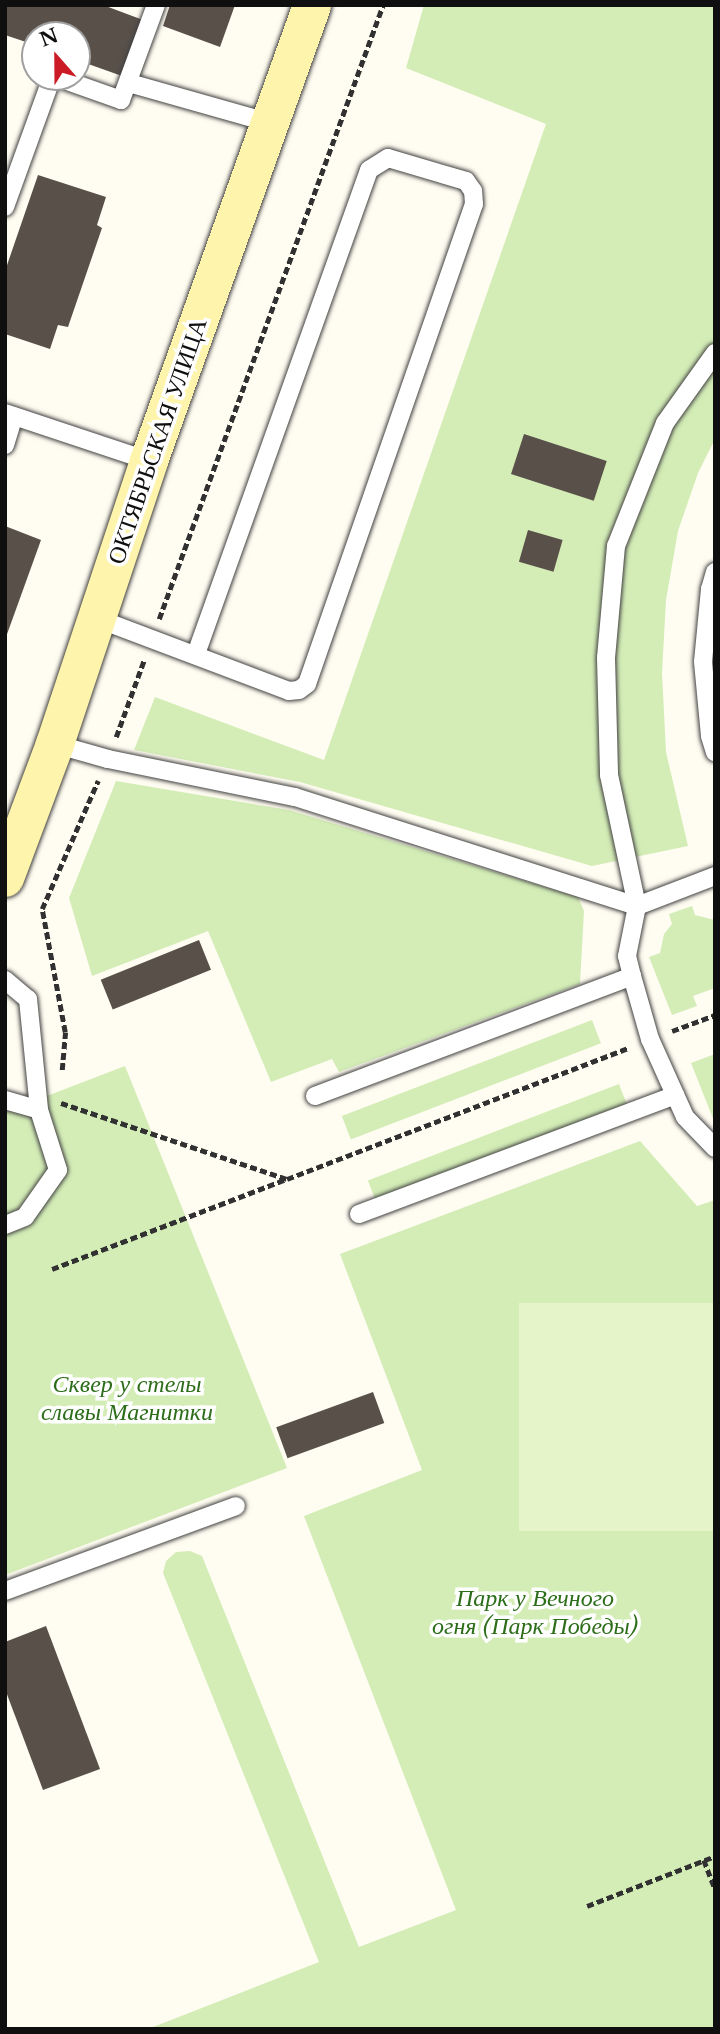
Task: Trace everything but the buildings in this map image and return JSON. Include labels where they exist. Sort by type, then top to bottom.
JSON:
[{"type":"main road","name":"ОКТЯБРЬСКАЯ УЛИЦА","points":[[5,878],[55,744],[149,461],[312,5]]},
{"type":"lane","points":[[91,90],[121,100],[156,5]]},
{"type":"lane","points":[[129,83],[270,123]]},
{"type":"lane","points":[[5,207],[49,91]]},
{"type":"lane","points":[[96,618],[289,691],[299,690],[307,684],[474,204],[473,191],[466,181],[388,158],[369,170],[195,654]]},
{"type":"lane","points":[[715,353],[665,423],[616,546],[606,658],[609,775],[636,906],[627,956],[650,1039],[685,1117],[715,1148]]},
{"type":"lane","points":[[5,445],[9,415],[149,461]]},
{"type":"lane","points":[[715,572],[710,589],[703,662],[710,736],[715,752]]},
{"type":"lane","points":[[55,744],[108,759],[295,797],[636,906],[715,876]]},
{"type":"lane","points":[[315,1096],[632,976]]},
{"type":"lane","points":[[5,980],[28,999],[39,1110],[58,1170],[25,1217],[5,1225]]},
{"type":"lane","points":[[359,1214],[675,1095]]},
{"type":"lane","points":[[5,1100],[39,1110]]},
{"type":"lane","points":[[5,1591],[236,1506]]},
{"type":"path","points":[[61,1079],[65,1032],[42,909],[108,759],[383,5]]},
{"type":"path","points":[[52,1269],[715,1015]]},
{"type":"path","points":[[60,1090],[59,1102],[287,1179]]},
{"type":"path","points":[[587,1906],[715,1856]]},
{"type":"path","points":[[704,1860],[715,1888]]},
{"type":"green space","points":[[424,5],[715,5],[715,439],[698,473],[678,531],[666,600],[662,673],[666,752],[688,846],[592,866],[300,782],[134,750],[155,697],[324,760],[546,124],[406,68]]},
{"type":"green space","points":[[116,781],[289,810],[578,897],[584,911],[580,984],[339,1072],[332,1059],[271,1082],[208,931],[92,976],[69,898]]},
{"type":"green space","points":[[692,906],[695,915],[715,920],[715,988],[693,996],[697,1006],[672,1015],[649,957],[660,953],[664,934],[672,924],[669,914]]},
{"type":"green space","points":[[592,1020],[601,1043],[351,1139],[342,1116]]},
{"type":"green space","points":[[715,1054],[715,1120],[714,1121],[691,1063]]},
{"type":"green space","name":"Сквер у стелы славы Магнитки","points":[[125,1066],[287,1468],[5,1575],[5,1112]]},
{"type":"green space","points":[[619,1084],[628,1108],[377,1205],[368,1180]]},
{"type":"green space","name":"Парк у Вечного огня (Парк Победы)","points":[[640,1141],[697,1206],[715,1200],[715,2029],[148,2029],[319,1962],[163,1573],[166,1561],[176,1552],[190,1551],[202,1556],[359,1947],[456,1910],[304,1516],[422,1470],[340,1254]]},
{"type":"green space","points":[[519,1303],[715,1303],[715,1531],[519,1531]]}]
